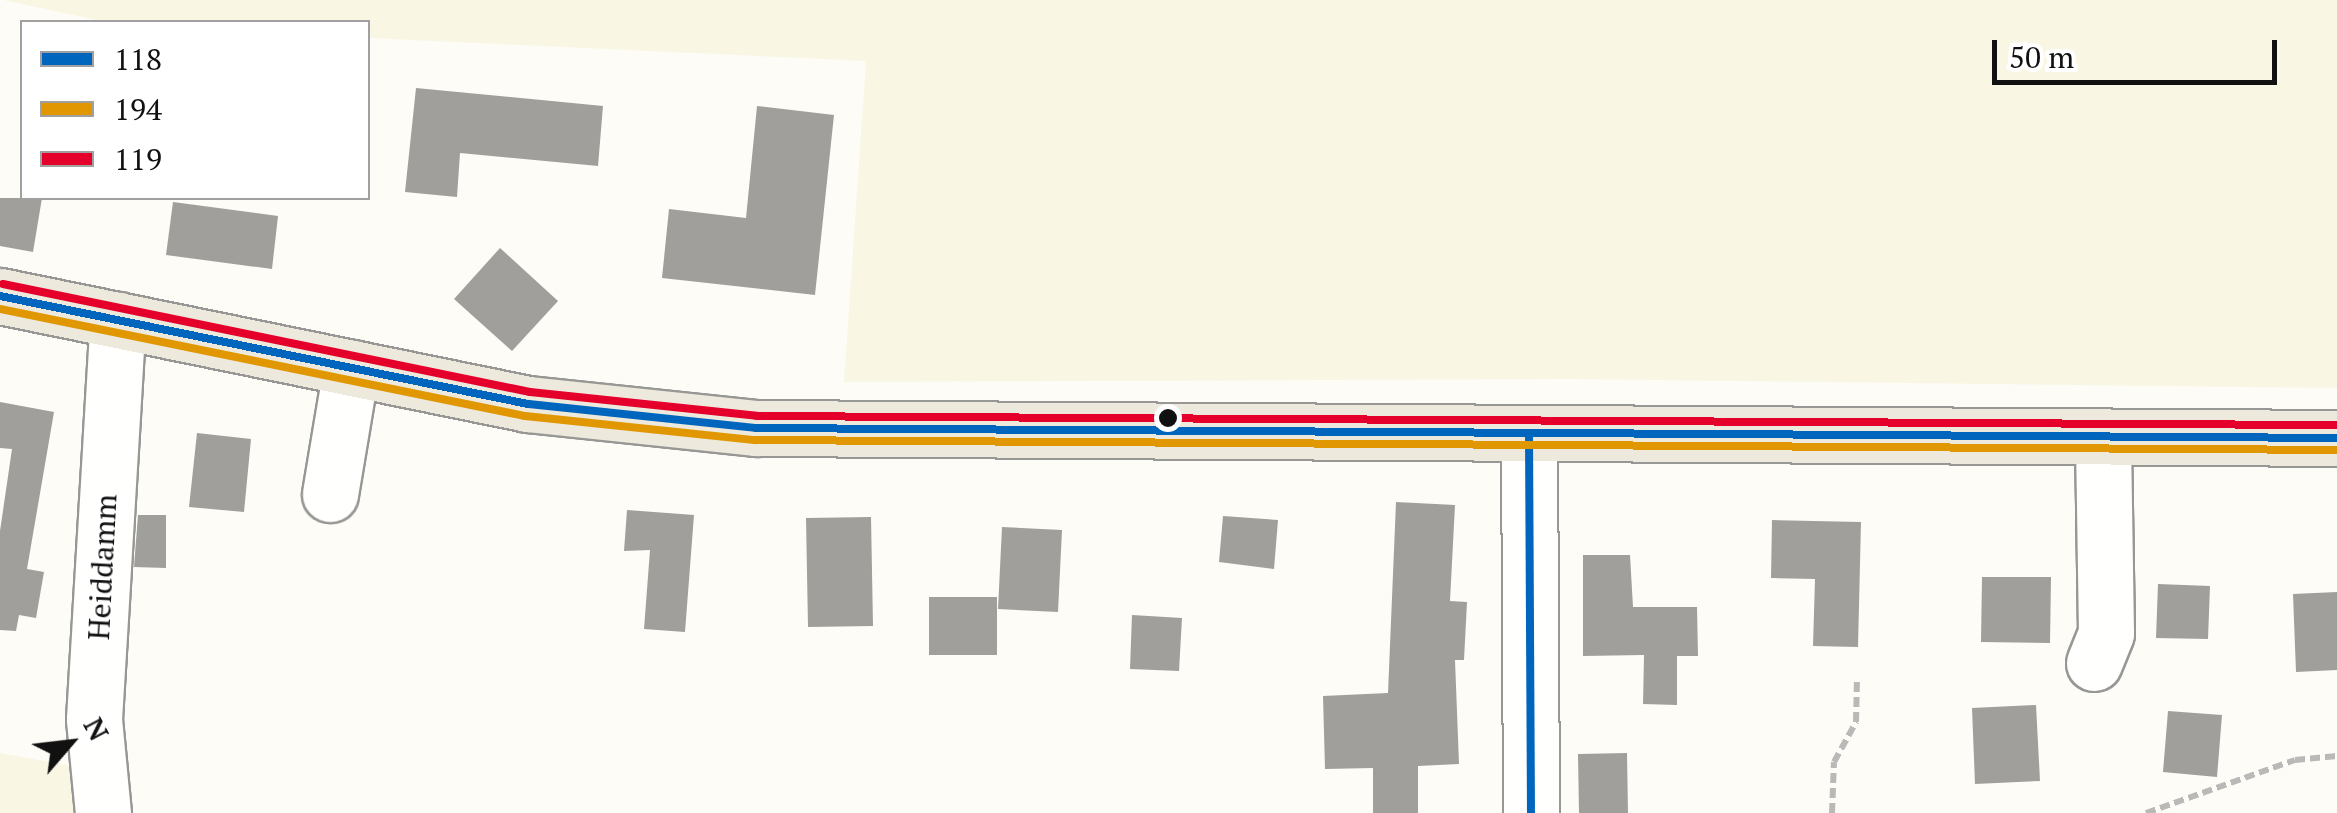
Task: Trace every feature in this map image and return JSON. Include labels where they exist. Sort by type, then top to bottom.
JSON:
[{"type":"main road","points":[[0,296],[351,368],[613,416],[756,428],[2337,438]]},
{"type":"street","name":"Heiddamm","points":[[103,813],[94,719],[118,320]]},
{"type":"street","points":[[330,494],[351,368]]},
{"type":"street","points":[[1529,434],[1531,813]]},
{"type":"street","points":[[2094,662],[2106,632],[2103,437]]},
{"type":"path","points":[[1832,813],[1834,762],[1856,722],[1857,677]]},
{"type":"path","points":[[2146,813],[2295,760],[2337,756]]},
{"type":"shaded area","points":[[3,0],[2337,0],[2337,388],[1569,379],[844,382],[866,61],[370,38],[370,20],[96,20]]},
{"type":"shaded area","points":[[0,753],[72,766],[80,813],[0,813]]},
{"type":"building","points":[[416,88],[603,106],[598,166],[460,153],[457,197],[405,192]]},
{"type":"building","points":[[757,106],[834,115],[815,295],[662,278],[669,209],[746,218]]},
{"type":"building","points":[[0,198],[42,200],[33,252],[0,246]]},
{"type":"building","points":[[173,202],[278,216],[272,269],[166,255]]},
{"type":"building","points":[[500,248],[558,301],[512,351],[454,299]]},
{"type":"building","points":[[0,402],[54,412],[27,569],[44,572],[36,618],[19,615],[16,631],[0,630],[0,531],[12,449],[0,448]]},
{"type":"building","points":[[197,433],[251,439],[244,512],[189,507]]},
{"type":"building","points":[[1396,502],[1455,505],[1450,601],[1467,602],[1464,660],[1455,660],[1459,764],[1418,766],[1418,813],[1373,813],[1373,768],[1325,769],[1323,696],[1388,693]]},
{"type":"building","points":[[627,510],[694,515],[685,632],[644,629],[650,550],[624,551]]},
{"type":"building","points":[[138,515],[166,515],[166,568],[134,567]]},
{"type":"building","points":[[1223,516],[1278,520],[1274,569],[1219,562]]},
{"type":"building","points":[[871,517],[873,626],[808,627],[806,518]]},
{"type":"building","points":[[1772,520],[1861,522],[1858,647],[1813,646],[1815,579],[1771,578]]},
{"type":"building","points":[[1002,527],[1062,530],[1058,612],[998,609]]},
{"type":"building","points":[[1583,555],[1630,555],[1633,607],[1697,607],[1698,656],[1677,656],[1677,705],[1643,704],[1644,655],[1583,656]]},
{"type":"building","points":[[1982,577],[2051,577],[2050,643],[1981,642]]},
{"type":"building","points":[[2158,584],[2210,586],[2208,639],[2156,638]]},
{"type":"building","points":[[2337,592],[2337,670],[2296,672],[2293,594]]},
{"type":"building","points":[[929,597],[997,597],[997,655],[929,655]]},
{"type":"building","points":[[1132,615],[1182,618],[1179,671],[1130,669]]},
{"type":"building","points":[[2036,705],[2040,781],[1975,784],[1972,708]]},
{"type":"building","points":[[2168,711],[2222,715],[2217,777],[2163,772]]},
{"type":"building","points":[[1627,753],[1628,813],[1579,813],[1578,754]]},
{"type":"transit line","name":"119","points":[[3,284],[530,392],[757,416],[2337,425]]},
{"type":"transit line","name":"118","points":[[0,296],[528,404],[756,428],[2337,438]]},
{"type":"transit line","name":"194","points":[[0,309],[525,416],[755,440],[2337,450]]},
{"type":"transit line","name":"118","points":[[1529,434],[1531,813]]}]
